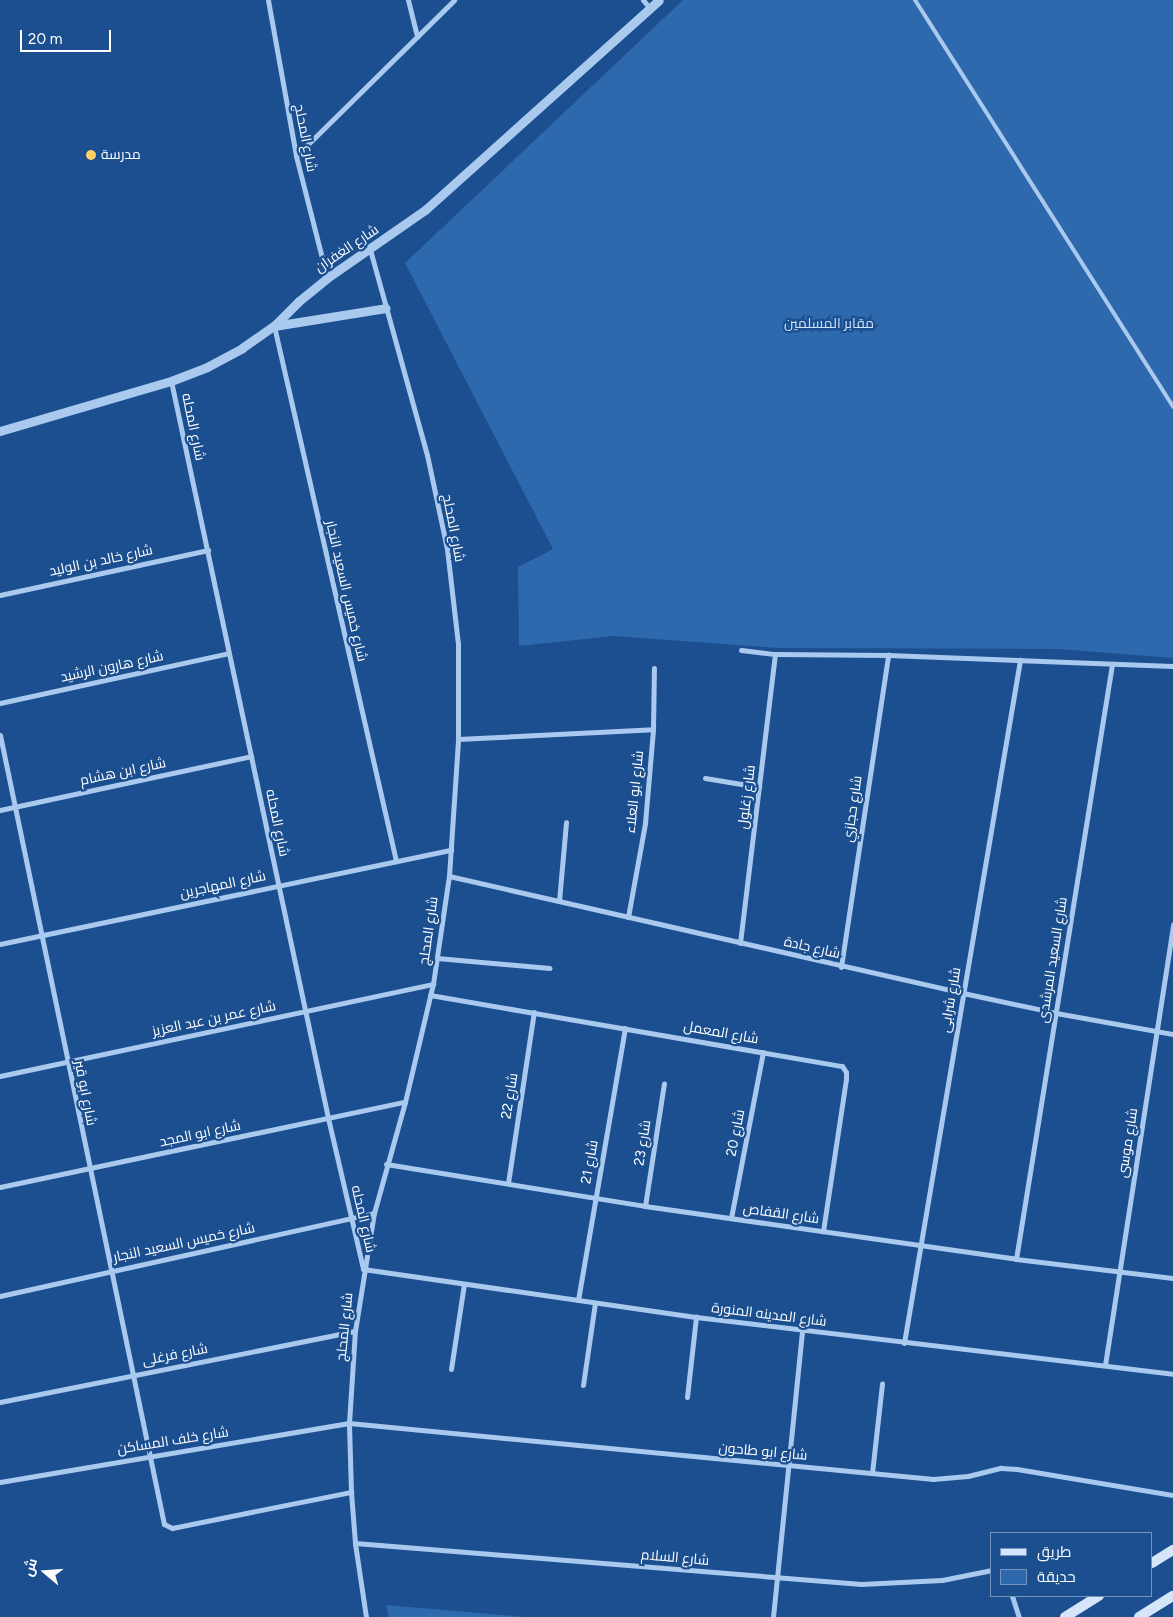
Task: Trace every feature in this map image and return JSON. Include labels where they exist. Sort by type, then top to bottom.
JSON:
[{"type":"main road","points":[[1153,1562],[1173,1550]]},
{"type":"main road","points":[[1139,1617],[1173,1596]]},
{"type":"main road","points":[[1065,1617],[1097,1597]]},
{"type":"street","name":"شارع المحلج","points":[[268,0],[296,156],[327,278]]},
{"type":"street","points":[[408,0],[417,37]]},
{"type":"street","points":[[296,156],[454,0]]},
{"type":"street","points":[[643,0],[650,8]]},
{"type":"street","name":"شارع الغفران","points":[[0,432],[171,381],[207,366],[242,348],[274,326],[299,300],[327,278],[370,250],[425,210],[659,0]]},
{"type":"street","name":"شارع المحلج","points":[[366,1617],[351,1492],[350,1423],[355,1331],[363,1269],[374,1214],[386,1164],[405,1102],[433,984],[451,850],[458,739],[458,644],[448,549],[427,456],[370,250]]},
{"type":"street","points":[[274,326],[386,308]]},
{"type":"street","name":"شارع خميس السعيد النجار","points":[[274,326],[396,861]]},
{"type":"street","name":"شارع المحله","points":[[171,381],[305,1012],[363,1269]]},
{"type":"street","name":"شارع خالد بن الوليد","points":[[0,595],[208,550]]},
{"type":"street","points":[[740,650],[775,654],[888,655],[1173,666]]},
{"type":"street","name":"شارع هارون الرشيد","points":[[0,703],[229,653]]},
{"type":"street","name":"شارع زغلول","points":[[740,943],[775,654]]},
{"type":"street","name":"شارع حجازي","points":[[842,967],[888,655]]},
{"type":"street","name":"شارع شرابى","points":[[904,1343],[1020,660]]},
{"type":"street","name":"شارع السعيد المرشدى","points":[[1016,1259],[1112,664]]},
{"type":"street","name":"شارع ابو العلاء","points":[[628,916],[645,823],[653,729],[654,668]]},
{"type":"street","points":[[458,739],[653,729]]},
{"type":"street","name":"شارع ابو قير","points":[[0,735],[163,1521],[169,1528],[351,1492]]},
{"type":"street","name":"شارع ابن هشام","points":[[0,810],[251,756]]},
{"type":"street","points":[[705,778],[759,787]]},
{"type":"street","points":[[559,902],[566,822]]},
{"type":"street","name":"شارع المهاجرين","points":[[0,944],[451,850]]},
{"type":"street","name":"شارع جادة","points":[[448,876],[628,916],[842,967],[1056,1013],[1173,1034]]},
{"type":"street","name":"شارع موسى","points":[[1105,1366],[1173,924]]},
{"type":"street","points":[[437,958],[550,968]]},
{"type":"street","name":"شارع عمر بن عبد العزيز","points":[[0,1076],[433,984]]},
{"type":"street","name":"شارع المعمل","points":[[430,995],[842,1066],[846,1072],[823,1231]]},
{"type":"street","name":"شارع 22","points":[[508,1183],[534,1012]]},
{"type":"street","name":"شارع 21","points":[[578,1300],[625,1028]]},
{"type":"street","name":"شارع 20","points":[[731,1218],[762,1052]]},
{"type":"street","name":"شارع 23","points":[[645,1206],[664,1083]]},
{"type":"street","name":"شارع ابو المجد","points":[[0,1187],[405,1102]]},
{"type":"street","name":"شارع القفاص","points":[[386,1164],[645,1206],[920,1246],[1173,1278]]},
{"type":"street","name":"شارع خميس السعيد النجار","points":[[0,1296],[110,1270],[374,1214]]},
{"type":"street","name":"شارع المدينه المنورة","points":[[363,1269],[696,1317],[1173,1374]]},
{"type":"street","points":[[451,1369],[464,1284]]},
{"type":"street","points":[[583,1385],[595,1303]]},
{"type":"street","points":[[687,1397],[696,1317]]},
{"type":"street","points":[[773,1617],[802,1330]]},
{"type":"street","name":"شارع فرغلى","points":[[0,1402],[132,1374],[355,1331]]},
{"type":"street","points":[[872,1473],[882,1384]]},
{"type":"street","name":"شارع ابو طاحون","points":[[350,1423],[788,1466],[951,1479],[1001,1468],[1016,1469],[1173,1495]]},
{"type":"street","name":"شارع خلف المساكن","points":[[0,1482],[350,1423]]},
{"type":"street","name":"شارع السلام","points":[[356,1543],[861,1584],[902,1584],[942,1580],[990,1570]]},
{"type":"street","points":[[1012,1597],[1019,1617]]},
{"type":"lane","points":[[915,0],[1173,407]]},
{"type":"green space","name":"مقابر المسلمين","points":[[683,0],[1173,0],[1173,658],[1058,649],[778,648],[614,636],[519,646],[518,567],[553,549],[405,263]]},
{"type":"green space","points":[[386,1605],[526,1617],[389,1617]]},
{"type":"place","name":"مدرسة","points":[[91,155]]}]
